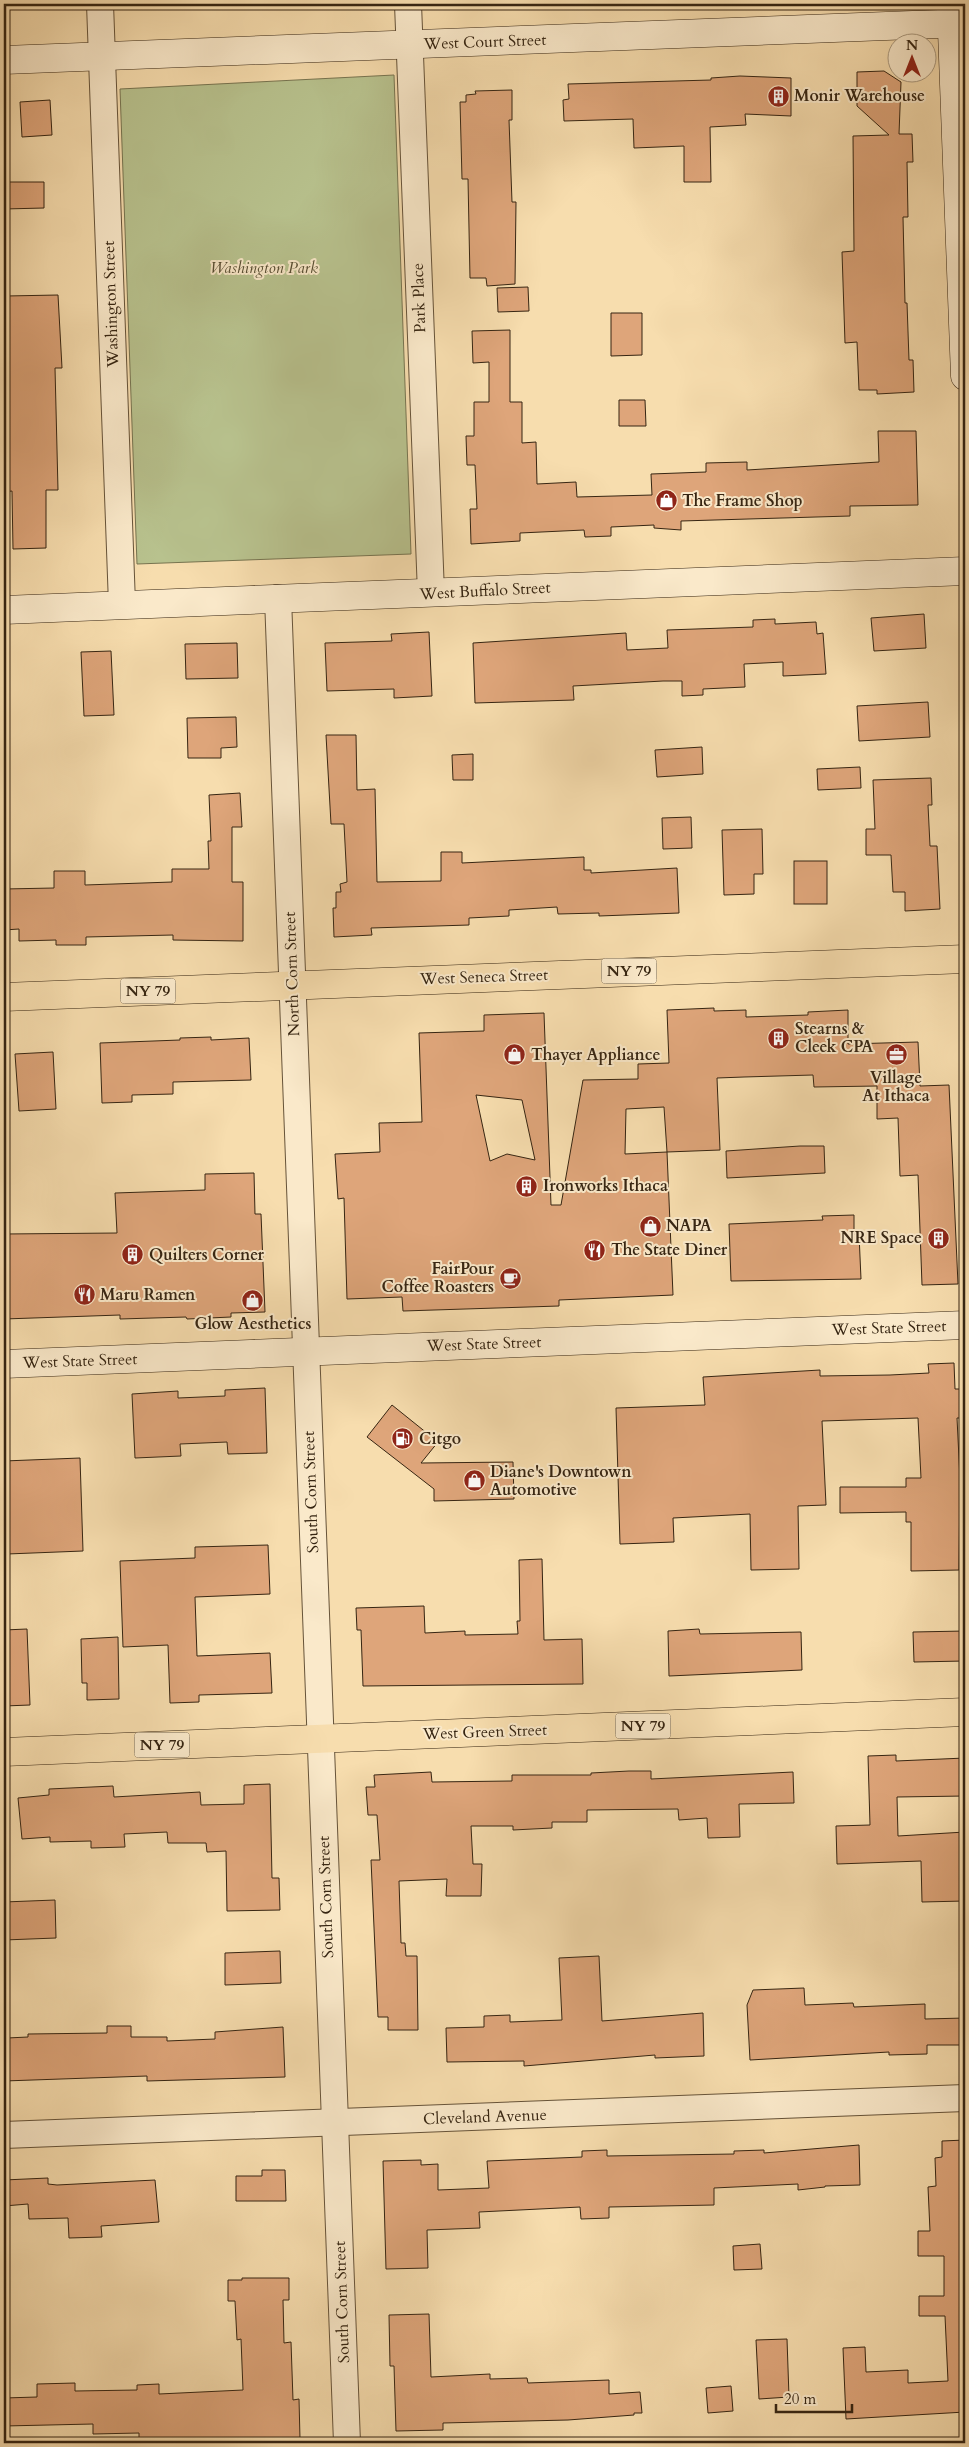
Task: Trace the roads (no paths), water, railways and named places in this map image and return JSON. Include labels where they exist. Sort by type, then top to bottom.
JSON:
[{"type":"highway","name":"West Seneca Street","points":[[4,996],[965,959]]},
{"type":"highway","name":"West Green Street","points":[[4,1752],[965,1712]]},
{"type":"street","name":"Washington Street","points":[[100,4],[122,604]]},
{"type":"street","name":"Park Place","points":[[408,4],[431,593]]},
{"type":"street","name":"West Court Street","points":[[4,60],[410,44],[956,17]]},
{"type":"street","points":[[956,17],[965,376]]},
{"type":"street","name":"West Buffalo Street","points":[[4,610],[965,571]]},
{"type":"street","name":"North Corn Street","points":[[278,598],[306,1351]]},
{"type":"street","name":"West State Street","points":[[4,1364],[965,1325]]},
{"type":"street","name":"South Corn Street","points":[[306,1351],[347,2443]]},
{"type":"street","name":"Cleveland Avenue","points":[[4,2135],[965,2098]]},
{"type":"place","name":"Monir Warehouse","points":[[778,96]]},
{"type":"place","name":"The Frame Shop","points":[[666,501]]},
{"type":"place","name":"Stearns & Cleek CPA","points":[[779,1038]]},
{"type":"place","name":"Village At Ithaca","points":[[896,1054]]},
{"type":"place","name":"Thayer Appliance","points":[[515,1055]]},
{"type":"place","name":"Ironworks Ithaca","points":[[527,1186]]},
{"type":"place","name":"NAPA","points":[[650,1226]]},
{"type":"place","name":"NRE Space","points":[[938,1238]]},
{"type":"place","name":"The State Diner","points":[[595,1250]]},
{"type":"place","name":"Quilters Corner","points":[[133,1255]]},
{"type":"place","name":"FairPour Coffee Roasters","points":[[510,1278]]},
{"type":"place","name":"Maru Ramen","points":[[84,1295]]},
{"type":"place","name":"Glow Aesthetics","points":[[253,1300]]},
{"type":"place","name":"Citgo","points":[[403,1439]]},
{"type":"place","name":"Diane's Downtown Automotive","points":[[474,1481]]},
{"type":"park label","name":"Washington Park","points":[[264,268]]}]
